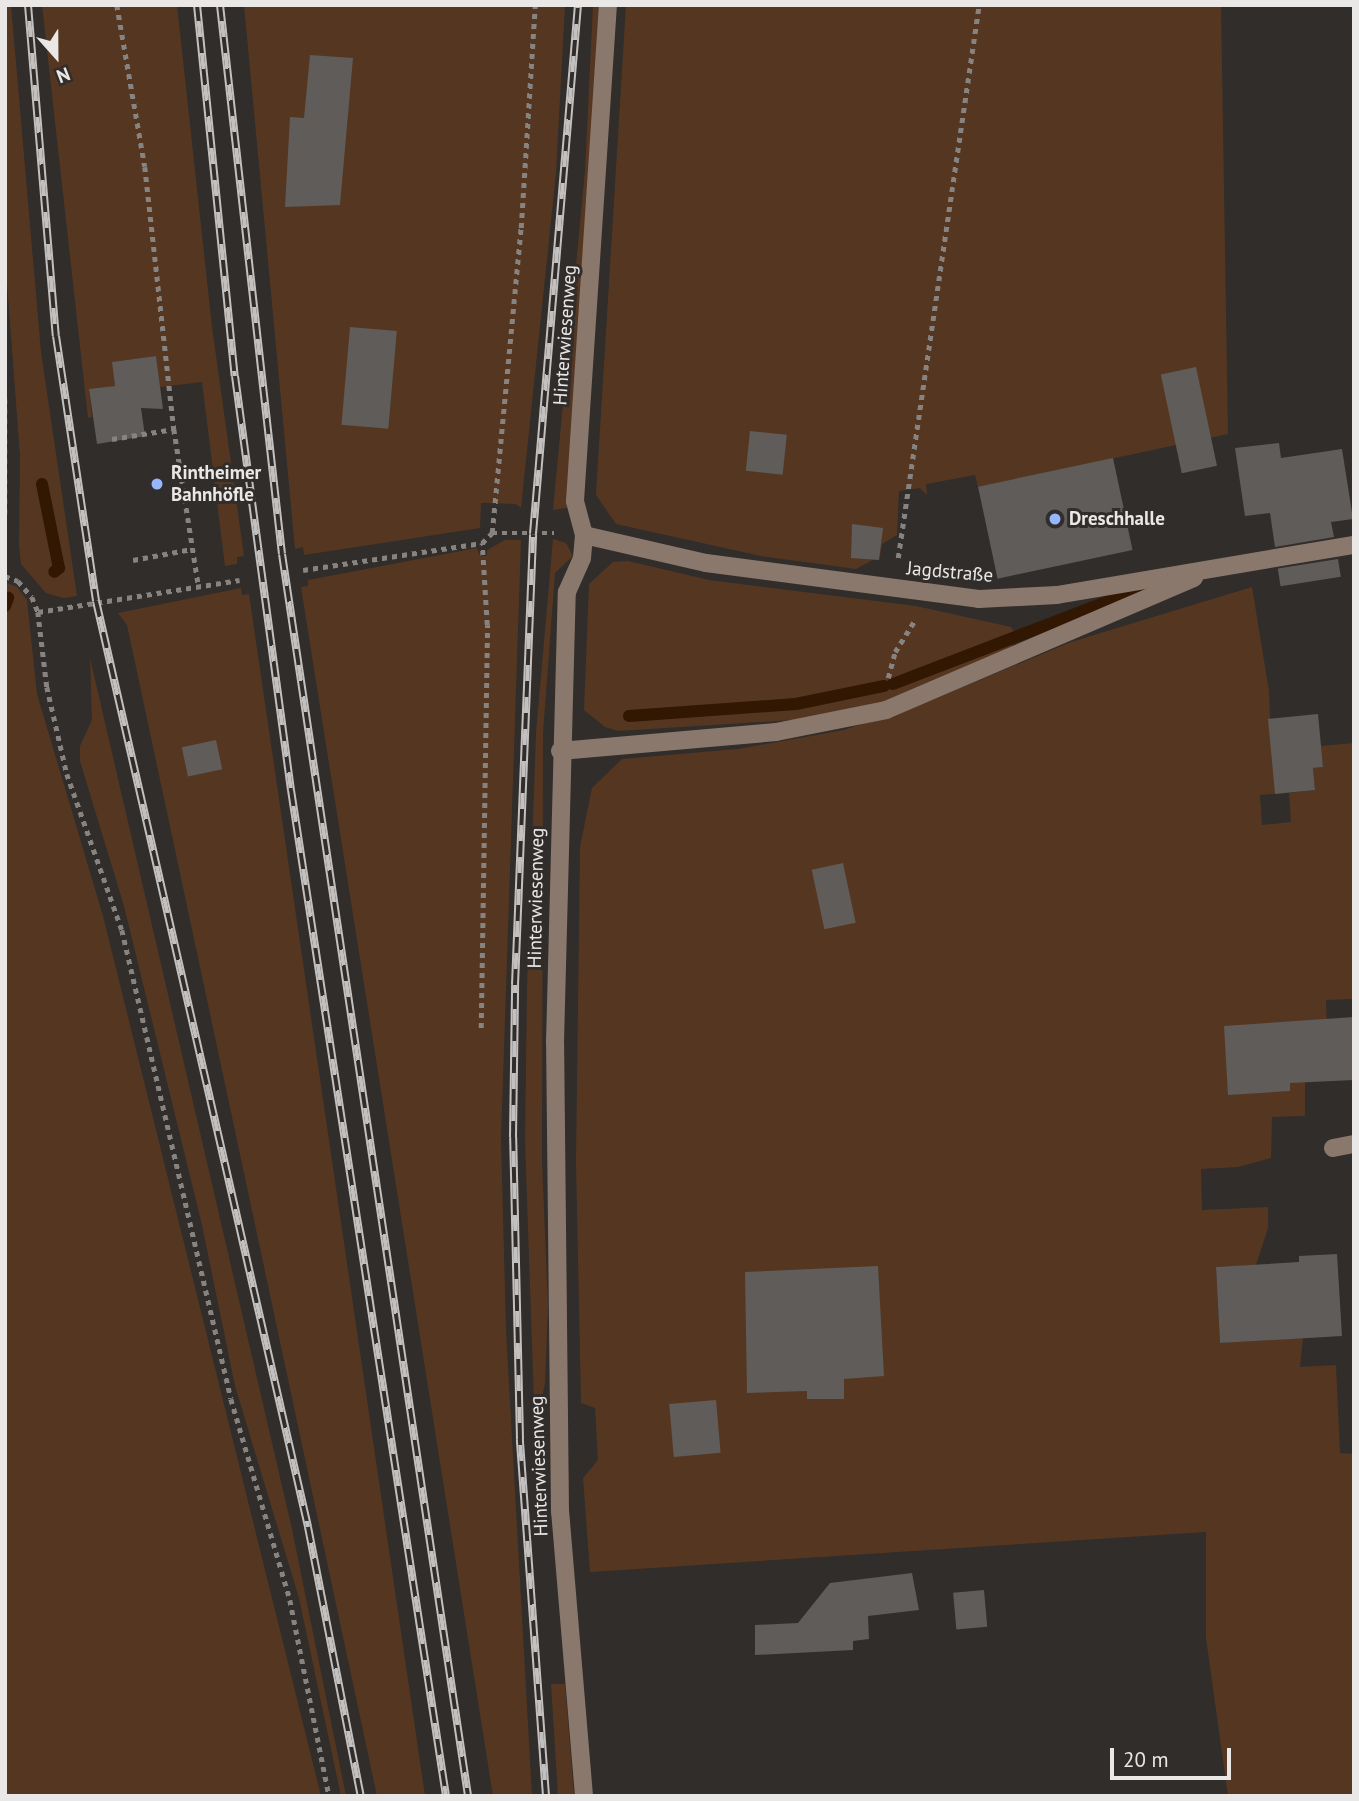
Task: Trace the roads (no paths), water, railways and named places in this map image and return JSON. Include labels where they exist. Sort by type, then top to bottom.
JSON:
[{"type":"street","name":"Hinterwiesenweg","points":[[584,1796],[560,1498],[555,1224],[560,751],[567,592],[582,558],[584,535],[575,501],[608,5]]},
{"type":"street","name":"Jagdstraße","points":[[584,535],[706,563],[979,599],[1057,595],[1354,545]]},
{"type":"street","points":[[560,751],[776,732],[886,710],[958,682],[1123,606],[1220,568]]},
{"type":"street","points":[[1333,1148],[1354,1144]]},
{"type":"waterway","points":[[42,484],[59,568],[54,572]]},
{"type":"waterway","points":[[893,684],[1154,584]]},
{"type":"waterway","points":[[5,606],[8,598]]},
{"type":"waterway","points":[[629,716],[796,704],[884,686]]},
{"type":"railway","points":[[28,5],[56,336],[96,601],[308,1527],[361,1796]]},
{"type":"railway","points":[[197,5],[235,376],[291,790],[446,1796]]},
{"type":"railway","points":[[220,5],[282,554],[468,1796]]},
{"type":"railway","points":[[546,1796],[520,1439],[513,1137],[515,985],[533,534],[578,5]]},
{"type":"place","name":"Rintheimer Bahnhöfle","points":[[157,484]]},
{"type":"place","name":"Dreschhalle","points":[[1055,519]]}]
